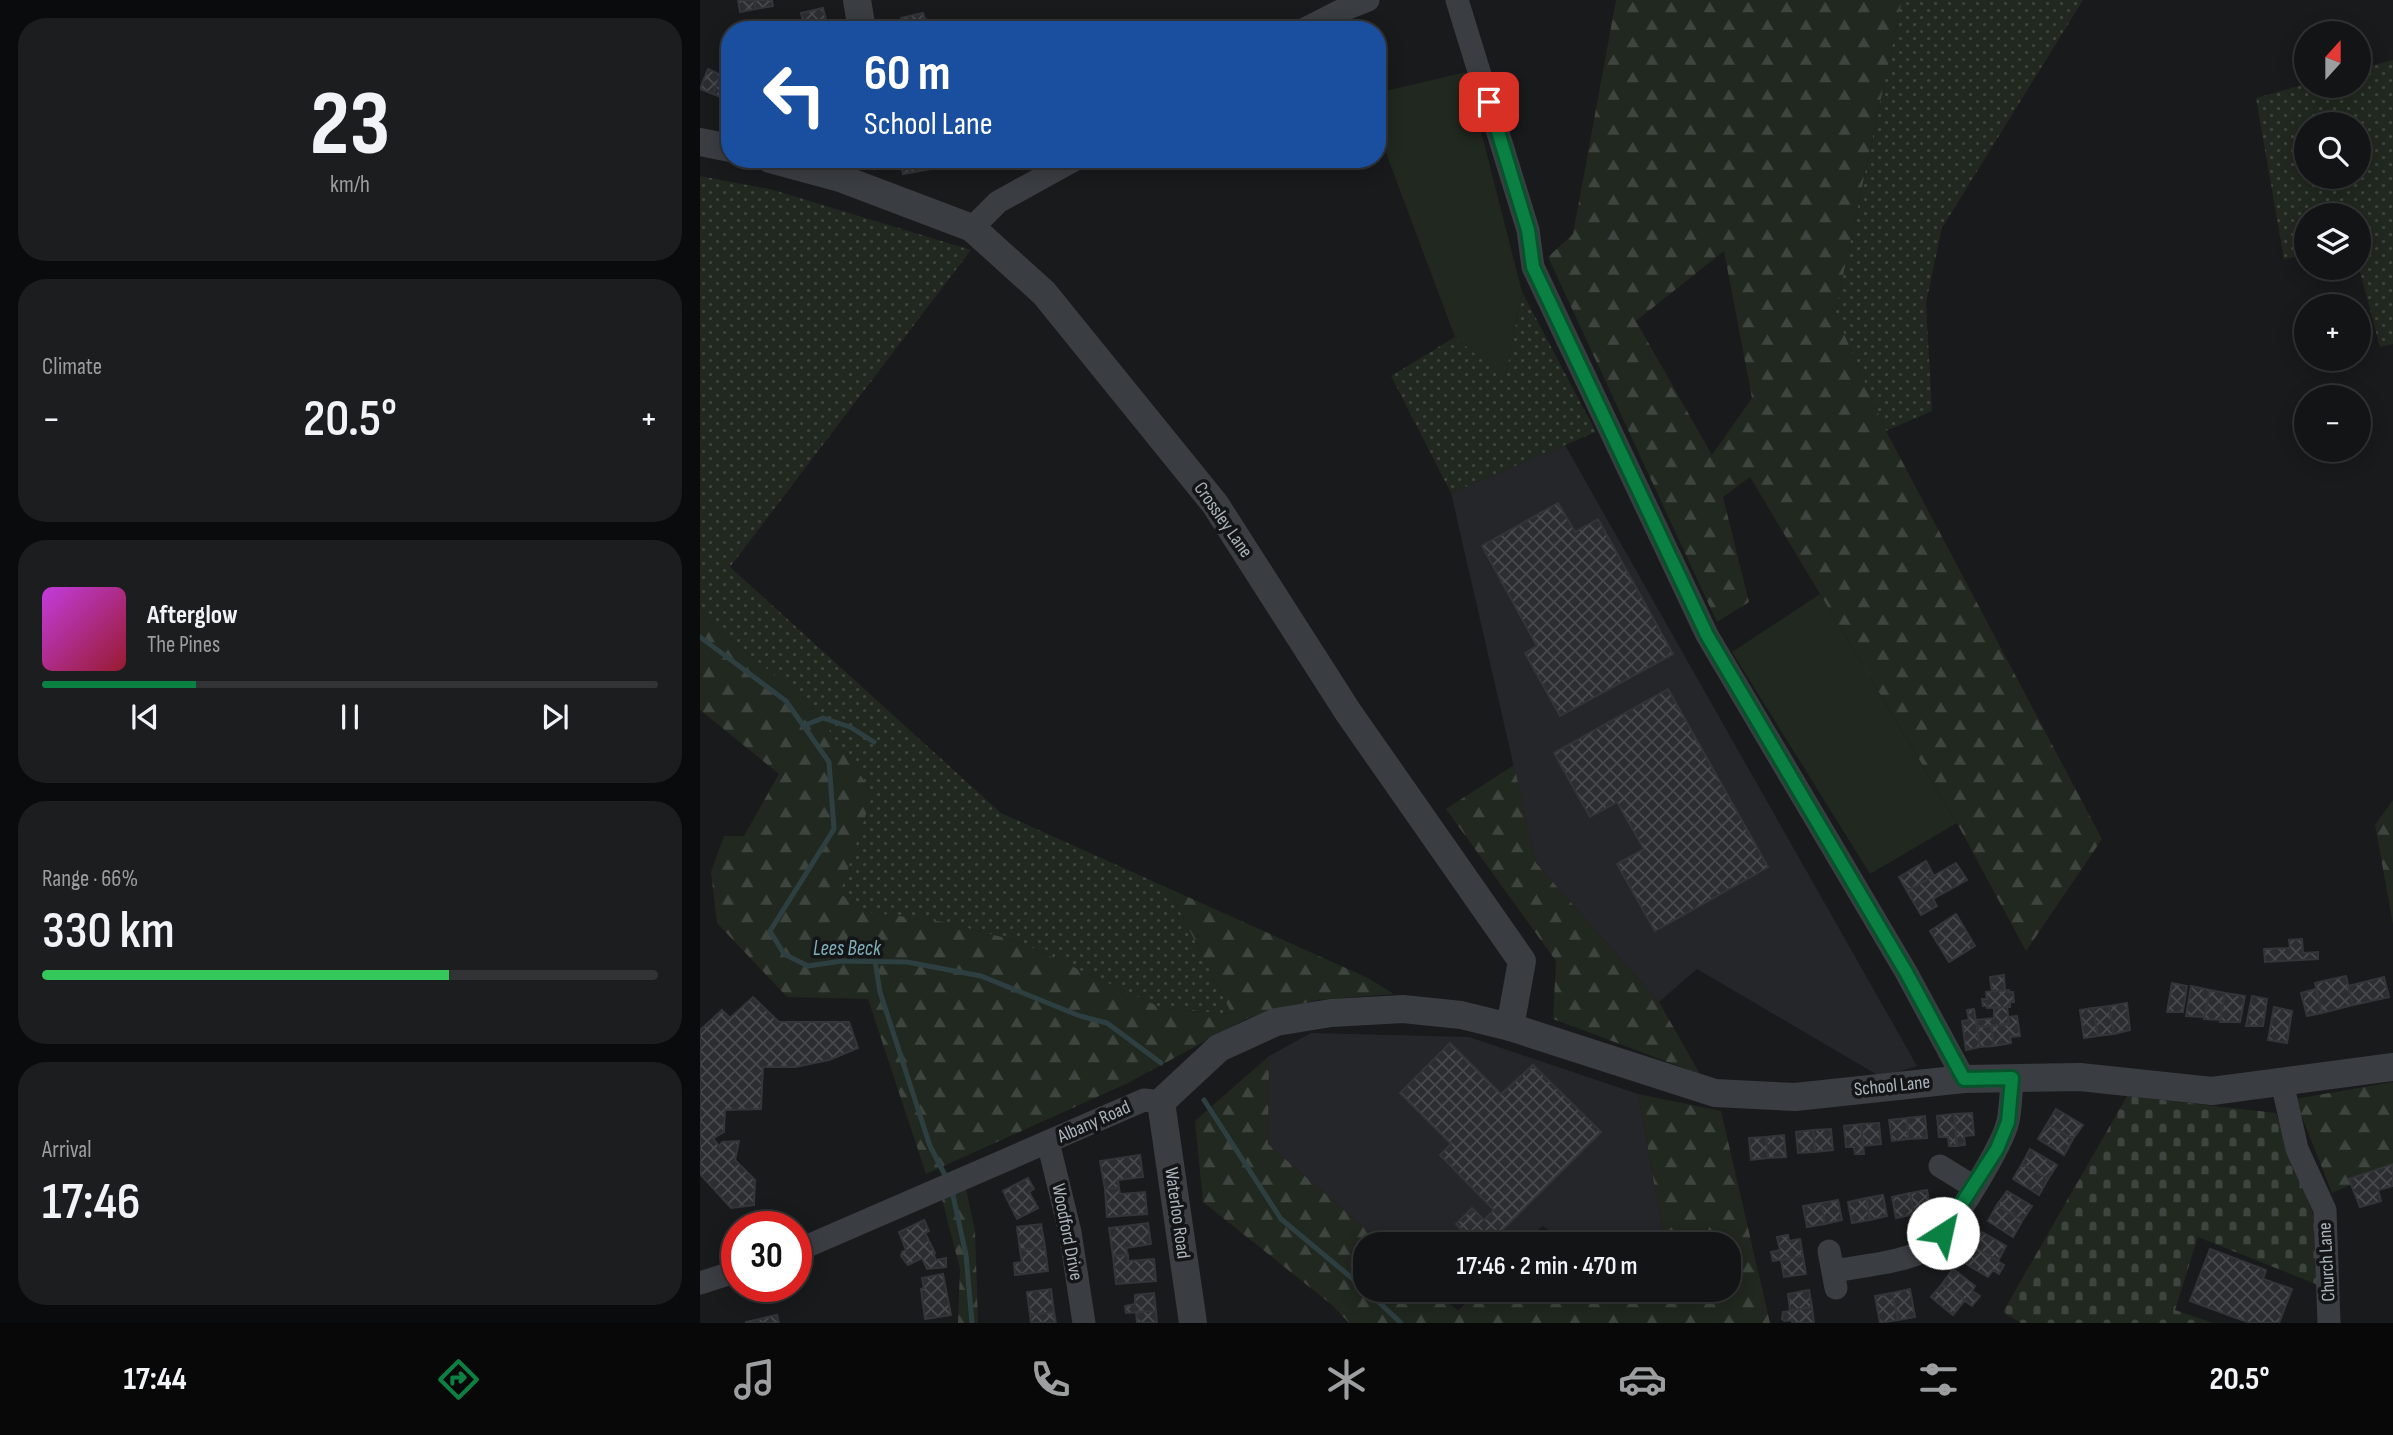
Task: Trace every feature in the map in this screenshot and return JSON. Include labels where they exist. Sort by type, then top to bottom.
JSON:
[{"type":"street","points":[[857,0],[860,21]]},
{"type":"street","points":[[1320,21],[1368,0]]},
{"type":"street","points":[[1457,0],[1528,230],[1533,267],[1707,635],[1906,972],[1964,1079]]},
{"type":"street","points":[[700,142],[721,146]]},
{"type":"street","points":[[972,229],[998,202],[1060,168]]},
{"type":"street","name":"Crossley Lane","points":[[844,169],[972,229],[1044,293],[1215,504],[1348,712],[1522,961],[1510,1027]]},
{"type":"street","points":[[1161,1102],[1219,1048],[1276,1021],[1331,1013],[1404,1009],[1461,1015],[1510,1027]]},
{"type":"street","name":"School Lane","points":[[1510,1027],[1715,1093],[1795,1097],[1964,1079],[2080,1077],[2212,1091],[2393,1067]]},
{"type":"street","points":[[1833,1270],[1900,1260],[1932,1246],[1953,1220],[1997,1149],[2008,1122],[2012,1078]]},
{"type":"street","name":"Church Lane","points":[[2282,1082],[2297,1149],[2325,1210],[2329,1323]]},
{"type":"street","name":"Albany Road","points":[[812,1244],[1144,1100],[1161,1102]]},
{"type":"street","name":"Waterloo Road","points":[[1161,1102],[1193,1323]]},
{"type":"street","name":"Woodford Drive","points":[[1048,1142],[1070,1233],[1084,1323]]},
{"type":"street","points":[[1940,1166],[1973,1186]]},
{"type":"street","points":[[700,1283],[721,1276]]},
{"type":"shaded area","points":[[1565,445],[1917,1066],[1881,1077],[1697,969],[1659,1002],[1536,863],[1451,493]]},
{"type":"shaded area","points":[[1311,1033],[1469,1037],[1638,1094],[1663,1232],[1552,1232],[1542,1226],[1536,1232],[1369,1232],[1268,1144],[1269,1056]]},
{"type":"green space","points":[[1616,0],[1902,0],[1835,313],[1886,431],[2102,839],[2026,951],[1957,823],[1750,477],[1723,497],[1749,602],[1717,622],[1548,257],[1573,234]],"holes":[[[1724,251],[1752,398],[1712,455],[1636,321]]]},
{"type":"green space","points":[[1902,0],[2083,0],[1942,228],[1926,303],[1932,411],[1886,431],[1835,313]]},
{"type":"green space","points":[[2393,60],[2393,344],[2380,347],[2371,313],[2371,294],[2366,294],[2362,280],[2371,280],[2371,203],[2294,203],[2294,257],[2284,259],[2256,98],[2294,87],[2294,98],[2371,98],[2371,66]]},
{"type":"green space","points":[[1466,72],[1522,292],[1505,379],[1455,337],[1386,153],[1386,91]]},
{"type":"green space","points":[[700,176],[770,189],[971,250],[730,567],[1001,813],[1168,888],[1232,1014],[1164,1009],[1017,941],[943,922],[861,912],[839,893],[873,793],[813,708],[700,613]]},
{"type":"green space","points":[[1522,292],[1596,432],[1451,493],[1391,376],[1455,337],[1505,378]]},
{"type":"green space","points":[[1820,594],[1957,823],[1870,874],[1732,652]]},
{"type":"green space","points":[[700,613],[813,708],[873,793],[840,893],[861,911],[944,922],[1017,941],[1164,1009],[1232,1014],[1168,888],[1368,978],[1394,994],[1317,1000],[1248,1018],[1128,1083],[926,1174],[868,999],[787,997],[717,923],[711,872],[724,836],[744,836],[779,774],[700,710]]},
{"type":"green space","points":[[1514,765],[1536,863],[1659,1002],[1700,1074],[1553,1019],[1556,961],[1446,809]]},
{"type":"green space","points":[[2393,800],[2393,924],[2375,825]]},
{"type":"green space","points":[[1269,1056],[1268,1144],[1369,1232],[1353,1232],[1353,1302],[1448,1302],[1458,1311],[1467,1302],[1741,1302],[1741,1232],[1663,1232],[1638,1094],[1721,1111],[1770,1323],[1349,1323],[1332,1305],[1203,1202],[1195,1121]]},
{"type":"green space","points":[[2393,1082],[2393,1167],[2332,1193],[2295,1099]]},
{"type":"green space","points":[[2127,1096],[2276,1113],[2314,1217],[2318,1285],[2198,1237],[2175,1310],[2213,1323],[2021,1323],[2003,1312]]},
{"type":"green space","points":[[966,1189],[975,1231],[978,1323],[958,1323],[960,1269],[942,1199]]},
{"type":"building","points":[[738,0],[754,0],[756,9],[740,12]]},
{"type":"building","points":[[754,0],[772,0],[773,6],[756,9]]},
{"type":"building","points":[[823,8],[826,21],[803,21],[801,13]]},
{"type":"building","points":[[923,13],[925,19],[931,21],[902,21],[901,18]]},
{"type":"building","points":[[708,69],[721,75],[713,94],[700,89]]},
{"type":"building","points":[[721,75],[721,97],[713,94]]},
{"type":"building","points":[[902,168],[925,168],[925,170],[903,174]]},
{"type":"building","points":[[1558,503],[1575,532],[1598,519],[1673,654],[1560,716],[1525,653],[1537,646],[1482,546]]},
{"type":"building","points":[[1668,689],[1768,867],[1655,931],[1617,864],[1644,849],[1617,802],[1590,817],[1554,753]]},
{"type":"building","points":[[1926,861],[1934,876],[1907,891],[1899,877]]},
{"type":"building","points":[[1956,863],[1967,880],[1933,899],[1937,906],[1921,915],[1907,891]]},
{"type":"building","points":[[1956,914],[1975,946],[1949,962],[1930,931]]},
{"type":"building","points":[[2302,939],[2303,953],[2318,952],[2318,959],[2265,962],[2264,949],[2290,948],[2289,940]]},
{"type":"building","points":[[2004,975],[2005,991],[1992,992],[1990,977]]},
{"type":"building","points":[[2346,976],[2353,1005],[2322,1013],[2315,983]]},
{"type":"building","points":[[2384,977],[2389,997],[2353,1005],[2348,986]]},
{"type":"building","points":[[2172,983],[2187,986],[2183,1012],[2167,1012]]},
{"type":"building","points":[[2191,986],[2210,990],[2205,1017],[2186,1016]]},
{"type":"building","points":[[2316,989],[2322,1013],[2307,1016],[2301,993]]},
{"type":"building","points":[[2210,990],[2225,993],[2220,1020],[2204,1019]]},
{"type":"building","points":[[1986,992],[2013,992],[2014,1002],[2010,1002],[2010,1007],[1983,1006],[1982,999],[1987,999]]},
{"type":"building","points":[[2225,993],[2245,996],[2240,1022],[2220,1022]]},
{"type":"building","points":[[2252,996],[2267,999],[2263,1026],[2246,1026]]},
{"type":"building","points":[[753,997],[779,1022],[849,1022],[858,1048],[829,1060],[795,1067],[763,1067],[761,1109],[725,1110],[724,1132],[713,1138],[719,1146],[722,1142],[739,1141],[735,1160],[755,1180],[754,1205],[731,1208],[700,1174],[700,1030],[722,1010],[730,1018]]},
{"type":"building","points":[[2127,1003],[2130,1030],[2114,1034],[2109,1006]]},
{"type":"building","points":[[2109,1006],[2114,1034],[2098,1036],[2093,1008]]},
{"type":"building","points":[[2007,1007],[2009,1024],[1977,1027],[1977,1020],[1994,1018],[1994,1008]]},
{"type":"building","points":[[2274,1007],[2292,1011],[2287,1043],[2268,1040]]},
{"type":"building","points":[[2093,1008],[2098,1036],[2084,1038],[2080,1010]]},
{"type":"building","points":[[1974,1009],[1980,1047],[1966,1050],[1962,1021],[1969,1020],[1967,1010]]},
{"type":"building","points":[[2017,1016],[2020,1036],[2010,1037],[2011,1043],[1994,1046],[1991,1026],[2009,1024],[2008,1017]]},
{"type":"building","points":[[1991,1026],[1994,1046],[1980,1047],[1977,1027]]},
{"type":"building","points":[[1450,1043],[1501,1094],[1533,1065],[1601,1132],[1500,1232],[1463,1232],[1456,1224],[1472,1208],[1484,1220],[1494,1210],[1440,1155],[1451,1144],[1400,1093]]},
{"type":"building","points":[[2056,1109],[2083,1125],[2073,1139],[2047,1124]]},
{"type":"building","points":[[1972,1113],[1974,1135],[1964,1136],[1965,1145],[1957,1146],[1954,1114]]},
{"type":"building","points":[[1954,1114],[1957,1146],[1949,1146],[1948,1137],[1939,1137],[1937,1116]]},
{"type":"building","points":[[1925,1116],[1927,1138],[1908,1139],[1907,1118]]},
{"type":"building","points":[[1907,1118],[1908,1139],[1892,1141],[1889,1120]]},
{"type":"building","points":[[1879,1123],[1881,1144],[1863,1146],[1861,1124]]},
{"type":"building","points":[[1861,1124],[1864,1154],[1855,1154],[1854,1147],[1846,1147],[1844,1126]]},
{"type":"building","points":[[2047,1124],[2073,1139],[2064,1155],[2038,1139]]},
{"type":"building","points":[[1831,1129],[1833,1150],[1815,1152],[1813,1130]]},
{"type":"building","points":[[1813,1130],[1815,1152],[1798,1153],[1796,1132]]},
{"type":"building","points":[[1784,1135],[1786,1157],[1768,1158],[1766,1137]]},
{"type":"building","points":[[1766,1137],[1768,1158],[1751,1160],[1749,1138]]},
{"type":"building","points":[[2030,1149],[2057,1165],[2048,1179],[2022,1164]]},
{"type":"building","points":[[1140,1155],[1143,1177],[1118,1180],[1119,1188],[1105,1189],[1100,1161]]},
{"type":"building","points":[[2022,1164],[2048,1179],[2039,1195],[2013,1179]]},
{"type":"building","points":[[2393,1164],[2393,1186],[2378,1190],[2381,1201],[2360,1207],[2349,1179]]},
{"type":"building","points":[[1028,1178],[1034,1189],[1029,1192],[1038,1208],[1017,1219],[1003,1191]]},
{"type":"building","points":[[1119,1188],[1120,1194],[1145,1192],[1147,1214],[1107,1217],[1105,1189]]},
{"type":"building","points":[[1927,1190],[1931,1211],[1914,1214],[1910,1193]]},
{"type":"building","points":[[2007,1191],[2032,1206],[2022,1221],[1997,1205]]},
{"type":"building","points":[[1910,1193],[1914,1214],[1896,1218],[1892,1197]]},
{"type":"building","points":[[1883,1195],[1887,1216],[1870,1220],[1866,1198]]},
{"type":"building","points":[[1866,1198],[1870,1220],[1852,1223],[1848,1202]]},
{"type":"building","points":[[1838,1200],[1842,1220],[1825,1224],[1821,1203]]},
{"type":"building","points":[[1821,1203],[1825,1224],[1807,1227],[1803,1206]]},
{"type":"building","points":[[1997,1205],[2022,1221],[2013,1237],[1988,1221]]},
{"type":"building","points":[[924,1220],[929,1231],[925,1233],[936,1260],[946,1258],[946,1267],[927,1269],[922,1258],[908,1265],[901,1256],[906,1250],[899,1232]]},
{"type":"building","points":[[1148,1223],[1151,1244],[1126,1248],[1128,1255],[1113,1256],[1109,1228]]},
{"type":"building","points":[[1041,1224],[1045,1247],[1020,1250],[1017,1227]]},
{"type":"building","points":[[1982,1232],[2006,1246],[1998,1261],[1973,1246]]},
{"type":"building","points":[[1788,1235],[1789,1241],[1800,1239],[1803,1256],[1773,1261],[1771,1252],[1780,1250],[1777,1237]]},
{"type":"building","points":[[1973,1246],[2004,1265],[1999,1274],[1993,1270],[1988,1277],[1963,1262]]},
{"type":"building","points":[[1045,1247],[1048,1271],[1015,1275],[1014,1263],[1022,1262],[1020,1250]]},
{"type":"building","points":[[2210,1249],[2266,1270],[2263,1279],[2292,1289],[2279,1323],[2250,1323],[2190,1301]]},
{"type":"building","points":[[1128,1255],[1128,1261],[1154,1259],[1156,1281],[1116,1284],[1113,1256]]},
{"type":"building","points":[[1803,1256],[1806,1274],[1784,1277],[1781,1260]]},
{"type":"building","points":[[1953,1269],[1975,1286],[1972,1291],[1980,1296],[1972,1306],[1942,1284]]},
{"type":"building","points":[[943,1274],[951,1315],[925,1319],[922,1278]]},
{"type":"building","points":[[1942,1284],[1965,1300],[1953,1315],[1931,1297]]},
{"type":"building","points":[[1051,1289],[1054,1312],[1030,1315],[1027,1292]]},
{"type":"building","points":[[1910,1289],[1915,1317],[1898,1320],[1892,1293]]},
{"type":"building","points":[[1809,1290],[1812,1307],[1790,1311],[1788,1294]]},
{"type":"building","points":[[1154,1293],[1156,1311],[1126,1313],[1125,1306],[1135,1304],[1135,1295]]},
{"type":"building","points":[[1892,1293],[1898,1320],[1880,1323],[1875,1296]]},
{"type":"building","points":[[1812,1307],[1814,1323],[1792,1323],[1792,1320],[1782,1319],[1783,1312]]},
{"type":"building","points":[[1156,1311],[1157,1323],[1137,1323],[1136,1312]]},
{"type":"building","points":[[1054,1312],[1056,1323],[1031,1323],[1030,1315]]},
{"type":"building","points":[[777,1315],[779,1323],[746,1323],[746,1322]]},
{"type":"waterway","name":"Lees Beck","points":[[700,637],[786,701],[829,762],[834,829],[770,931],[784,954],[808,966],[842,961],[907,962],[981,976],[1080,1016],[1107,1023],[1161,1063]]},
{"type":"waterway","points":[[803,726],[823,718],[850,727],[874,742]]},
{"type":"waterway","points":[[875,961],[880,992],[930,1146],[947,1179]]},
{"type":"waterway","name":"Lees Beck","points":[[1204,1100],[1281,1219],[1353,1279]]},
{"type":"waterway","points":[[952,1191],[966,1255],[972,1323]]},
{"type":"waterway","name":"Lees Beck","points":[[1379,1302],[1401,1323]]},
{"type":"route","points":[[1489,102],[1528,230],[1533,267],[1707,635],[1906,972],[1964,1079],[2012,1078],[2008,1122],[1997,1149],[1943,1233]]}]
